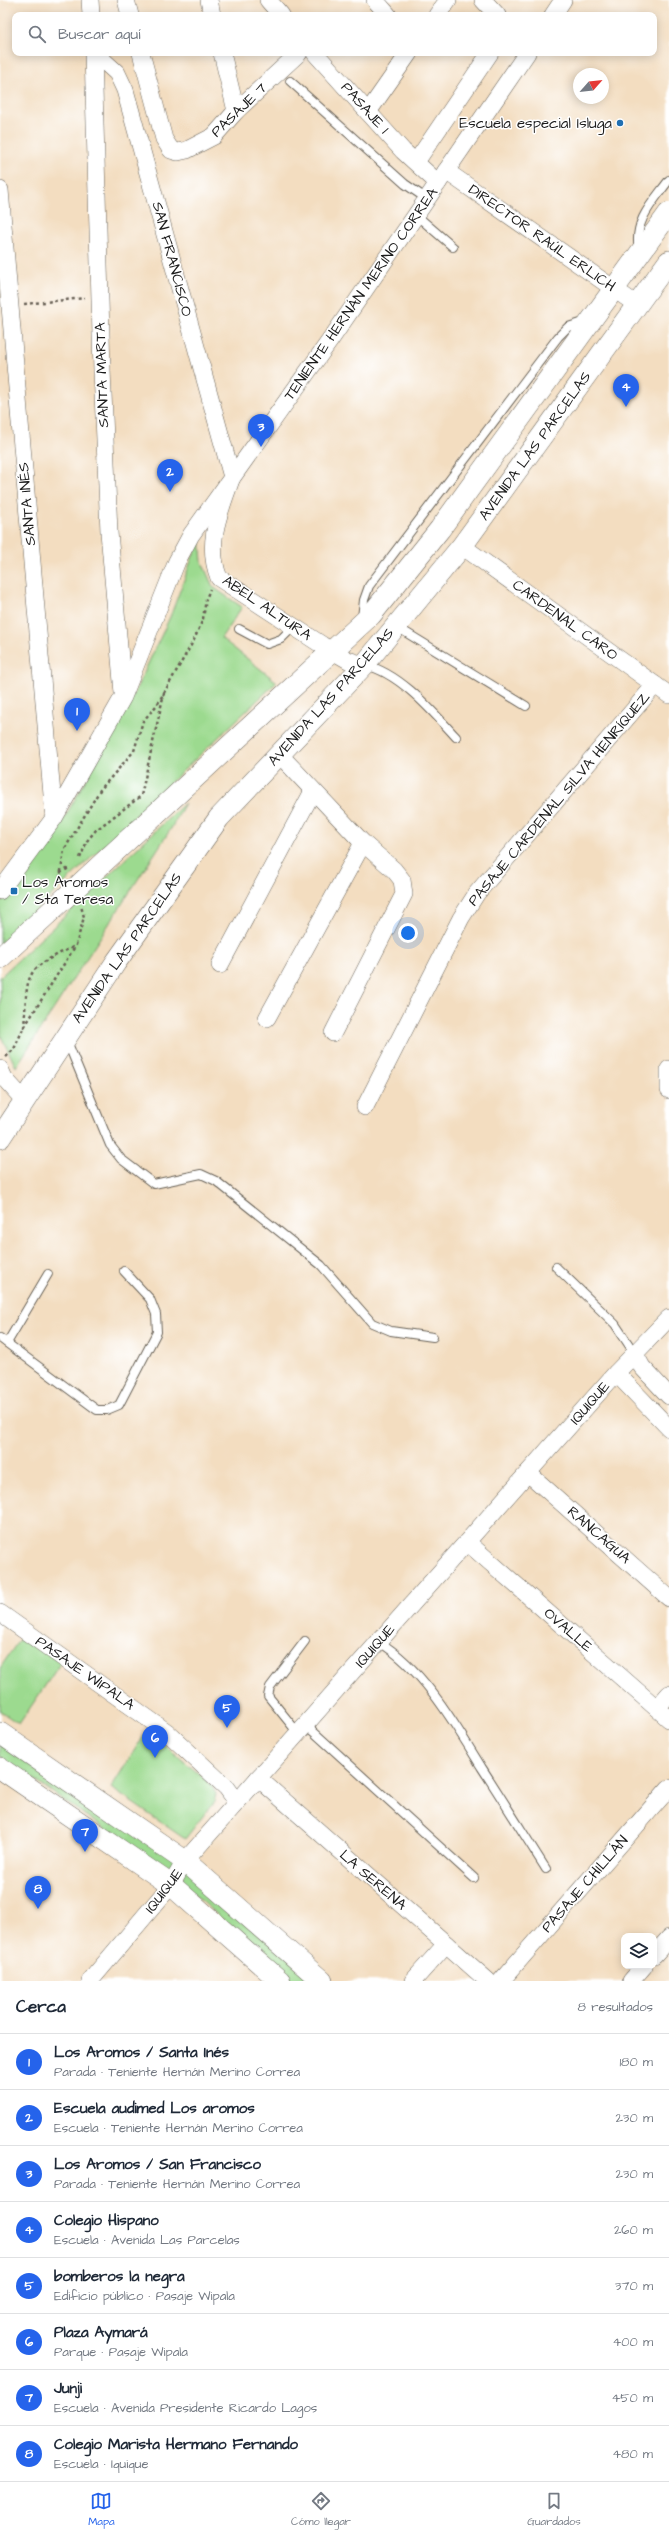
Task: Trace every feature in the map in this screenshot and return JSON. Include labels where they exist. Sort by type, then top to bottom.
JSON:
[{"type":"street","points":[[90,0],[91,12]]},
{"type":"street","points":[[126,0],[129,12]]},
{"type":"street","points":[[209,0],[211,12]]},
{"type":"street","points":[[268,0],[278,12]]},
{"type":"street","points":[[375,0],[385,12]]},
{"type":"street","points":[[439,12],[448,0]]},
{"type":"street","points":[[483,0],[494,12]]},
{"type":"street","points":[[555,12],[563,0]]},
{"type":"street","name":"SANTA MARTA","points":[[94,56],[100,297],[109,532],[123,697]]},
{"type":"street","name":"SAN FRANCISCO","points":[[98,56],[114,69],[125,90],[232,477]]},
{"type":"street","name":"PASAJE 7","points":[[142,56],[164,139],[171,150],[178,152],[187,150],[214,136],[236,111],[296,56]]},
{"type":"street","points":[[223,56],[236,111]]},
{"type":"street","name":"PASAJE 1","points":[[318,56],[416,162],[442,177]]},
{"type":"street","points":[[368,112],[407,56]]},
{"type":"street","points":[[416,162],[488,56]]},
{"type":"street","name":"TENIENTE HERNÁN MERINO CORREA","points":[[0,891],[54,818],[123,697],[177,561],[207,510],[331,339],[525,56]]},
{"type":"street","name":"DIRECTOR RAÚL ERLICH","points":[[442,177],[637,305]]},
{"type":"street","name":"SANTA INÉS","points":[[0,190],[54,818]]},
{"type":"street","name":"AVENIDA LAS PARCELAS","points":[[0,958],[68,884],[334,651],[362,624],[408,571],[440,529],[669,213]]},
{"type":"street","name":"AVENIDA LAS PARCELAS","points":[[0,1138],[65,1037],[116,962],[219,818],[364,665],[462,546],[669,261]]},
{"type":"street","name":"ABEL ALTURA","points":[[232,477],[213,533],[212,562],[219,578],[293,627],[348,660],[364,665]]},
{"type":"street","name":"CARDENAL CARO","points":[[462,546],[669,695]]},
{"type":"street","name":"PASAJE CARDENAL SILVA HENRÍQUEZ","points":[[365,1107],[461,918],[477,893],[656,685]]},
{"type":"street","points":[[280,754],[363,843],[394,870],[402,880],[404,894],[333,1033]]},
{"type":"street","points":[[220,965],[313,791]]},
{"type":"street","points":[[267,1018],[363,843]]},
{"type":"street","points":[[2,1064],[4,1078],[24,1100]]},
{"type":"street","points":[[669,1069],[669,1090]]},
{"type":"street","name":"IQUIQUE","points":[[90,1981],[172,1885],[185,1861],[616,1373],[669,1318]]},
{"type":"street","points":[[635,1354],[642,1367],[669,1396]]},
{"type":"street","points":[[616,1373],[669,1428]]},
{"type":"street","name":"RANCAGUA","points":[[528,1473],[669,1598]]},
{"type":"street","name":"OVALLE","points":[[468,1542],[663,1714]]},
{"type":"street","name":"PASAJE WIPALA","points":[[0,1613],[167,1732],[221,1782],[237,1802]]},
{"type":"street","points":[[663,1714],[669,1694]]},
{"type":"street","points":[[0,1733],[185,1861],[322,1981]]},
{"type":"street","points":[[0,1768],[172,1885],[280,1981]]},
{"type":"street","name":"LA SERENA","points":[[258,1778],[488,1981]]},
{"type":"street","name":"PASAJE CHILLÁN","points":[[501,1981],[669,1788]]},
{"type":"street","points":[[657,1952],[669,1938]]},
{"type":"street","points":[[413,1981],[446,1944]]},
{"type":"street","points":[[631,1981],[641,1969]]},
{"type":"lane","points":[[290,81],[404,184],[427,199]]},
{"type":"lane","points":[[640,254],[637,230],[643,216],[669,180]]},
{"type":"lane","points":[[416,215],[453,248]]},
{"type":"lane","points":[[396,626],[526,706]]},
{"type":"lane","points":[[239,629],[267,644],[281,639],[293,627]]},
{"type":"lane","points":[[364,665],[377,669],[417,696],[456,737]]},
{"type":"lane","points":[[65,1037],[110,1144],[122,1159],[154,1184],[201,1174],[216,1182],[321,1265],[372,1323],[392,1331],[433,1337]]},
{"type":"lane","points":[[556,1267],[615,1324],[635,1354]]},
{"type":"lane","points":[[48,1274],[3,1341],[97,1410],[107,1410],[119,1405],[157,1332],[156,1314],[150,1299],[124,1271]]},
{"type":"lane","points":[[305,1641],[270,1687],[268,1696],[302,1729],[474,1878]]},
{"type":"lane","points":[[379,1642],[389,1648],[441,1704],[546,1869]]},
{"type":"path","points":[[10,305],[100,297]]},
{"type":"path","points":[[2,1064],[14,1049],[24,1029],[76,945],[84,918],[68,884],[60,873],[64,850],[100,790],[134,751],[143,721],[157,705],[194,640],[203,619],[206,599],[210,589],[219,578]]},
{"type":"path","points":[[80,859],[87,841],[96,830],[141,796],[165,691]]},
{"type":"path","points":[[60,873],[75,866]]},
{"type":"path","points":[[24,1029],[28,977],[42,962],[76,945]]},
{"type":"green space","points":[[200,537],[202,562],[213,587],[242,607],[221,638],[277,682],[0,944],[0,904],[58,829],[129,704],[170,617]]},
{"type":"green space","points":[[185,803],[172,827],[16,1067],[1,1036],[0,977]]},
{"type":"green space","points":[[23,1634],[62,1661],[19,1724],[0,1711],[0,1668]]},
{"type":"green space","points":[[147,1730],[212,1785],[216,1794],[214,1802],[185,1839],[111,1788]]},
{"type":"green space","points":[[0,1739],[183,1864],[315,1981],[292,1981],[177,1879],[0,1756]]},
{"type":"place","name":"Escuela especial Isluga","points":[[620,123]]},
{"type":"place","name":"Colegio Hispano","points":[[626,407]]},
{"type":"place","name":"Los Aromos / San Francisco","points":[[261,447]]},
{"type":"place","name":"Escuela audimed Los aromos","points":[[170,492]]},
{"type":"place","name":"Los Aromos / Santa Inés","points":[[77,731]]},
{"type":"place","name":"Los Aromos / Sta Teresa","points":[[14,891]]},
{"type":"place","name":"bomberos la negra","points":[[227,1728]]},
{"type":"place","name":"Plaza Aymará","points":[[155,1758]]},
{"type":"place","name":"Junji","points":[[85,1852]]},
{"type":"place","name":"Colegio Marista Hermano Fernando","points":[[38,1909]]}]
